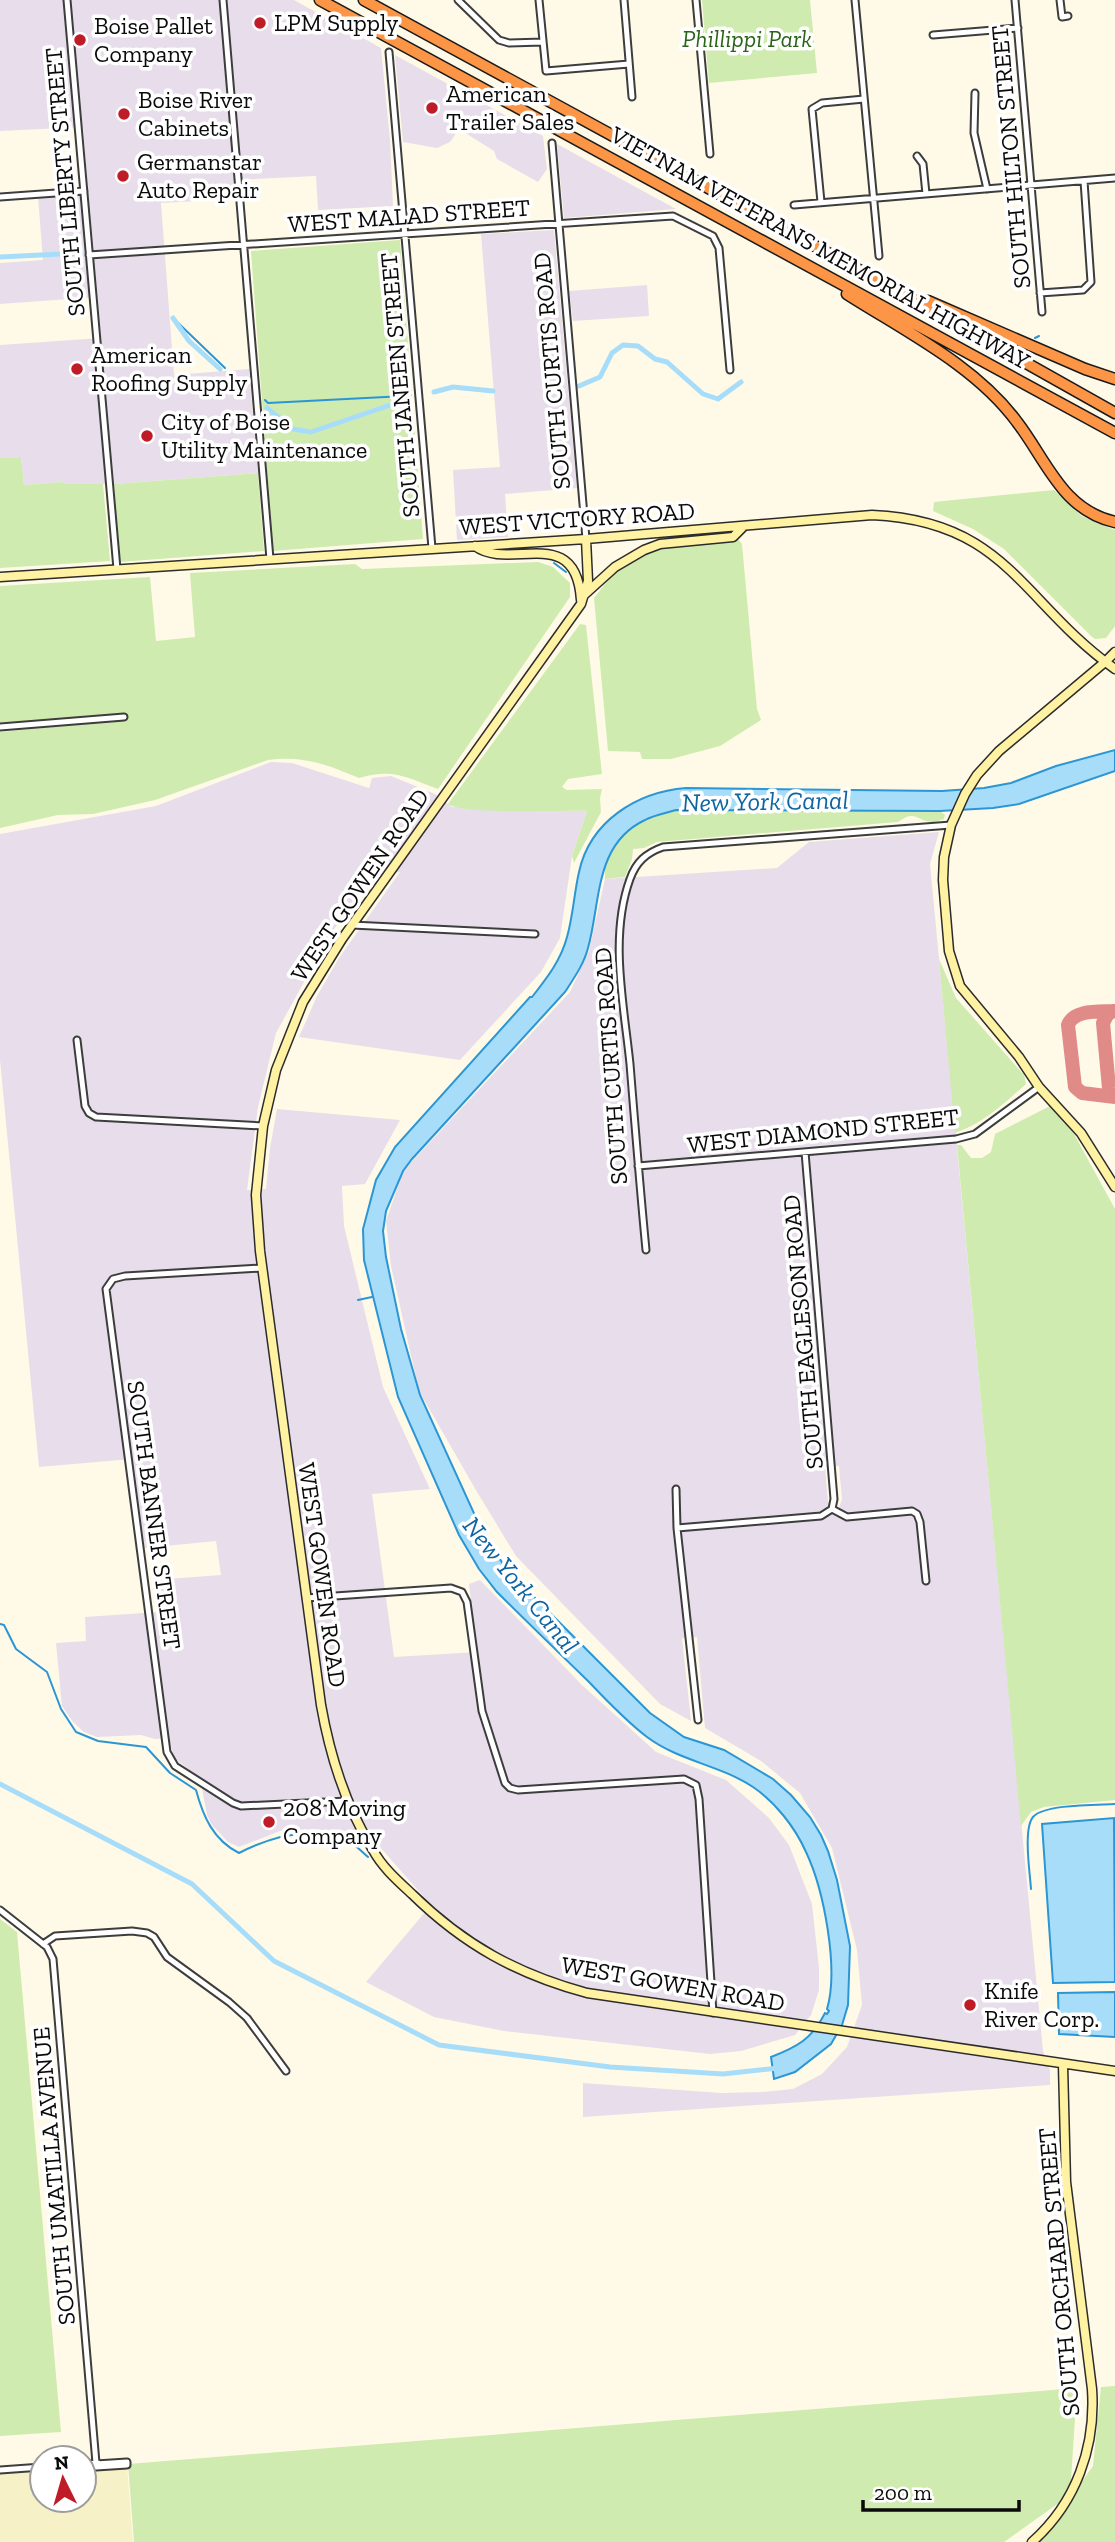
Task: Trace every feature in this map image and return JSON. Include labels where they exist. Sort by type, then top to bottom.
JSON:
[{"type":"highway","name":"VIETNAM VETERANS MEMORIAL HIGHWAY","points":[[320,0],[1115,433]]},
{"type":"highway","name":"VIETNAM VETERANS MEMORIAL HIGHWAY","points":[[365,0],[1115,413]]},
{"type":"highway","points":[[788,256],[981,383],[1009,411],[1059,487],[1070,499],[1093,516],[1115,522]]},
{"type":"highway","points":[[872,277],[1085,369],[1115,379]]},
{"type":"street","name":"SOUTH LIBERTY STREET","points":[[67,0],[117,569]]},
{"type":"street","points":[[223,0],[270,559]]},
{"type":"street","points":[[458,0],[499,40],[509,43],[543,42]]},
{"type":"street","points":[[539,0],[546,71],[629,64]]},
{"type":"street","points":[[624,0],[632,97]]},
{"type":"street","points":[[696,0],[710,154]]},
{"type":"street","points":[[855,0],[878,256]]},
{"type":"street","name":"SOUTH HILTON STREET","points":[[1016,0],[1042,312]]},
{"type":"street","points":[[1060,0],[1062,17],[1068,16]]},
{"type":"street","points":[[933,35],[1018,28]]},
{"type":"street","name":"SOUTH JANEEN STREET","points":[[389,52],[432,548]]},
{"type":"street","points":[[975,93],[974,133],[987,189]]},
{"type":"street","points":[[821,202],[812,109],[822,103],[864,99]]},
{"type":"street","name":"SOUTH CURTIS ROAD","points":[[552,143],[586,539],[588,572],[584,594]]},
{"type":"street","points":[[917,156],[923,164],[926,194]]},
{"type":"street","points":[[794,205],[1115,178]]},
{"type":"street","points":[[1040,293],[1083,290],[1091,282],[1084,181]]},
{"type":"street","points":[[0,197],[84,191]]},
{"type":"street","name":"WEST MALAD STREET","points":[[89,255],[673,216],[713,236],[719,248],[730,370]]},
{"type":"street","name":"WEST VICTORY ROAD","points":[[0,577],[586,539],[872,515],[919,519],[953,530],[1002,561],[1084,645],[1115,669]]},
{"type":"street","points":[[584,594],[593,589],[615,567],[644,550],[660,544],[733,537],[744,526]]},
{"type":"street","points":[[475,546],[486,553],[496,555],[538,552],[556,557],[570,567],[578,584],[581,604]]},
{"type":"street","name":"WEST GOWEN ROAD","points":[[584,594],[581,604],[352,925],[317,979],[292,1028],[276,1070],[263,1126],[257,1195],[262,1268],[325,1727],[337,1774],[376,1855],[409,1892],[454,1932],[485,1953],[517,1970],[551,1983],[587,1993],[1115,2071]]},
{"type":"street","points":[[1115,652],[999,751],[977,775],[951,825],[944,858],[943,880],[949,951],[960,986],[1039,1087],[1081,1133],[1115,1187]]},
{"type":"street","points":[[0,727],[124,717]]},
{"type":"street","name":"SOUTH CURTIS ROAD","points":[[646,1250],[620,958],[623,908],[630,879],[643,857],[663,847],[951,825]]},
{"type":"street","points":[[352,925],[535,934]]},
{"type":"street","points":[[77,1040],[85,1106],[89,1113],[96,1117],[263,1126]]},
{"type":"street","name":"WEST DIAMOND STREET","points":[[638,1166],[956,1139],[975,1134],[1039,1087]]},
{"type":"street","name":"SOUTH EAGLESON ROAD","points":[[805,1152],[834,1499],[832,1509]]},
{"type":"street","name":"SOUTH BANNER STREET","points":[[262,1268],[125,1276],[109,1283],[106,1296],[167,1752],[175,1766],[241,1806],[348,1801]]},
{"type":"street","points":[[676,1489],[677,1528],[698,1720]]},
{"type":"street","points":[[677,1528],[821,1516],[832,1509],[847,1517],[912,1511],[917,1514],[920,1522],[926,1581]]},
{"type":"street","points":[[306,1598],[451,1588],[462,1592],[467,1602],[482,1711],[498,1768],[510,1788],[518,1790],[684,1779],[696,1785],[713,2012]]},
{"type":"street","points":[[0,1910],[43,1944],[55,1936],[132,1931],[147,1933],[154,1937],[167,1957],[247,2018],[286,2071]]},
{"type":"street","name":"SOUTH UMATILLA AVENUE","points":[[43,1944],[53,1959],[94,2444]]},
{"type":"street","name":"SOUTH ORCHARD STREET","points":[[1032,2542],[1055,2518],[1070,2495],[1087,2452],[1093,2415],[1092,2387],[1066,2182],[1063,2065]]},
{"type":"street","points":[[98,2463],[126,2461]]},
{"type":"street","points":[[126,2461],[127,2465],[96,2467],[96,2464],[126,2461]]},
{"type":"street","points":[[0,2470],[28,2468]]},
{"type":"shaded area","points":[[0,0],[294,0],[381,48],[393,206],[318,210],[316,176],[234,180],[235,199],[161,203],[174,375],[249,369],[258,473],[114,484],[62,482],[24,485],[21,457],[0,458],[0,345],[101,338],[97,297],[0,304],[0,263],[43,260],[38,197],[88,192],[83,127],[0,131]]},
{"type":"shaded area","points":[[395,55],[543,136],[547,169],[538,182],[497,159],[494,151],[459,129],[450,142],[437,148],[403,142]]},
{"type":"shaded area","points":[[557,144],[676,209],[564,218]]},
{"type":"shaded area","points":[[554,230],[577,488],[505,494],[508,537],[457,540],[453,470],[500,467],[481,234]]},
{"type":"shaded area","points":[[647,285],[649,316],[573,321],[569,291]]},
{"type":"shaded area","points":[[271,762],[292,763],[369,788],[372,778],[391,776],[435,794],[452,807],[587,811],[572,856],[560,938],[541,972],[460,1060],[299,1037],[317,996],[339,958],[400,872],[375,876],[331,933],[276,1033],[258,1107],[247,1190],[266,1189],[277,1109],[400,1120],[365,1184],[342,1186],[344,1226],[383,1387],[430,1489],[372,1494],[394,1657],[477,1652],[469,1584],[480,1580],[582,1685],[656,1752],[726,1780],[769,1818],[789,1845],[812,1904],[819,1990],[811,2015],[795,2035],[741,2051],[710,2054],[504,2031],[434,2017],[366,1982],[431,1905],[379,1846],[343,1833],[314,1829],[280,1831],[239,1847],[228,1842],[212,1825],[207,1815],[200,1778],[174,1758],[169,1738],[155,1739],[141,1735],[97,1737],[84,1732],[62,1706],[56,1643],[86,1641],[85,1617],[158,1612],[154,1580],[221,1575],[216,1541],[145,1548],[131,1459],[39,1467],[0,1060],[0,834],[156,806]]},
{"type":"shaded area","points":[[939,832],[930,864],[1043,2051],[1050,2070],[1050,2085],[583,2117],[583,2083],[721,2093],[763,2092],[793,2089],[822,2074],[847,2047],[862,2005],[857,1950],[832,1848],[800,1793],[761,1761],[705,1728],[697,1637],[682,1638],[691,1721],[660,1704],[516,1556],[419,1391],[391,1266],[386,1221],[403,1171],[570,992],[589,951],[605,879],[777,868],[809,842]],"holes":[[[839,1466],[842,1499],[836,1517],[828,1502],[825,1467]]]},
{"type":"shaded area","points":[[127,2466],[133,2542],[0,2542],[0,2472],[28,2471],[28,2514],[98,2514],[98,2467]]},
{"type":"green space","name":"Phillippi Park","points":[[702,0],[810,0],[817,73],[709,83]]},
{"type":"green space","points":[[400,240],[423,539],[273,551],[251,251]]},
{"type":"green space","points":[[21,457],[24,485],[62,482],[103,484],[110,561],[0,568],[0,458]]},
{"type":"green space","points":[[258,473],[264,551],[120,562],[114,484]]},
{"type":"green space","points":[[1054,490],[1082,516],[1115,530],[1115,626],[1106,638],[1095,639],[1091,636],[1004,549],[973,529],[933,511],[934,502]]},
{"type":"green space","points":[[739,540],[742,544],[757,709],[761,720],[720,746],[671,759],[642,759],[640,752],[608,751],[594,598],[619,569],[645,553],[676,545]]},
{"type":"green space","points":[[538,562],[553,567],[570,583],[570,597],[438,789],[399,775],[381,774],[359,778],[315,762],[268,760],[155,800],[93,814],[58,815],[0,828],[0,732],[127,720],[125,714],[0,724],[0,586],[150,577],[156,641],[195,637],[190,573],[355,564],[362,569]]},
{"type":"green space","points":[[580,624],[586,625],[602,774],[568,779],[562,787],[567,790],[602,789],[601,812],[574,863],[572,856],[587,811],[472,810],[448,804]]},
{"type":"green space","points":[[676,810],[940,811],[945,815],[944,819],[934,822],[909,816],[898,822],[657,842],[644,848],[633,849],[625,877],[605,879],[605,860],[620,838],[644,820]]},
{"type":"green space","points":[[939,959],[956,998],[1024,1075],[1026,1084],[984,1118],[955,1133]]},
{"type":"green space","points":[[1050,1106],[1074,1134],[1115,1209],[1115,1800],[1044,1807],[1031,1812],[1021,1826],[957,1145],[961,1145],[971,1158],[982,1158],[991,1152],[995,1134]]},
{"type":"green space","points":[[0,1919],[17,1932],[61,2432],[0,2436]]},
{"type":"green space","points":[[1115,2386],[1115,2542],[1025,2542],[1062,2509],[1093,2466],[1101,2387]]},
{"type":"green space","points":[[1077,2388],[1070,2495],[1004,2542],[134,2542],[128,2464]]},
{"type":"water","points":[[1115,750],[1115,771],[1019,804],[993,808],[940,811],[676,810],[645,820],[628,831],[616,844],[608,859],[586,954],[565,992],[412,1159],[403,1171],[386,1211],[383,1231],[386,1257],[401,1329],[420,1395],[483,1533],[507,1570],[650,1713],[684,1737],[724,1750],[773,1779],[810,1817],[821,1835],[837,1880],[850,1946],[848,2005],[842,2025],[831,2044],[795,2072],[774,2079],[771,2057],[803,2041],[829,2011],[827,2009],[831,1973],[828,1930],[819,1887],[806,1852],[784,1816],[753,1787],[727,1773],[672,1752],[647,1737],[617,1711],[497,1592],[479,1569],[459,1535],[398,1397],[364,1260],[363,1229],[376,1180],[395,1147],[532,997],[553,968],[567,937],[585,854],[593,838],[618,812],[650,796],[686,788],[942,791],[984,788],[1011,783],[1056,766]]},
{"type":"water","points":[[1114,1818],[1115,1982],[1053,1983],[1042,1824]]},
{"type":"water","points":[[1115,1992],[1115,2037],[1059,2034],[1058,1993]]},
{"type":"waterway","points":[[0,257],[81,253]]},
{"type":"waterway","points":[[173,318],[225,368]]},
{"type":"waterway","points":[[173,318],[189,341],[220,369]]},
{"type":"waterway","points":[[1035,338],[1039,336]]},
{"type":"waterway","points":[[579,386],[600,377],[612,353],[623,345],[638,346],[655,359],[667,362],[703,394],[718,399],[741,382]]},
{"type":"waterway","points":[[434,392],[453,387],[493,391]]},
{"type":"waterway","points":[[265,400],[268,403],[405,396],[411,391]]},
{"type":"waterway","points":[[267,408],[293,429],[311,432],[405,400]]},
{"type":"waterway","points":[[554,563],[566,572]]},
{"type":"waterway","points":[[358,1300],[372,1297]]},
{"type":"waterway","points":[[0,1624],[4,1625],[16,1649],[47,1672],[61,1709],[76,1732],[98,1741],[146,1747],[170,1773],[196,1790],[210,1826],[230,1848],[239,1853],[264,1842],[305,1833],[349,1841],[368,1857]]},
{"type":"waterway","name":"New York Canal","points":[[0,1784],[192,1884],[274,1961],[439,2045],[610,2067],[723,2074],[779,2068]]},
{"type":"waterway","points":[[1031,1889],[1028,1831],[1033,1817],[1059,1807],[1115,1804]]},
{"type":"taxiway","points":[[1113,1011],[1103,1023],[1109,1088],[1115,1096]]},
{"type":"taxiway","points":[[1115,1011],[1082,1014],[1076,1016],[1068,1025],[1075,1087],[1082,1093],[1115,1097]]},
{"type":"place","name":"LPM Supply","points":[[260,23]]},
{"type":"place","name":"Boise Pallet Company","points":[[80,40]]},
{"type":"place","name":"American Trailer Sales","points":[[432,108]]},
{"type":"place","name":"Boise River Cabinets","points":[[124,114]]},
{"type":"place","name":"Germanstar Auto Repair","points":[[123,176]]},
{"type":"place","name":"American Roofing Supply","points":[[77,369]]},
{"type":"place","name":"City of Boise Utility Maintenance","points":[[147,436]]},
{"type":"place","name":"208 Moving Company","points":[[269,1822]]},
{"type":"place","name":"Knife River Corp.","points":[[970,2005]]}]
